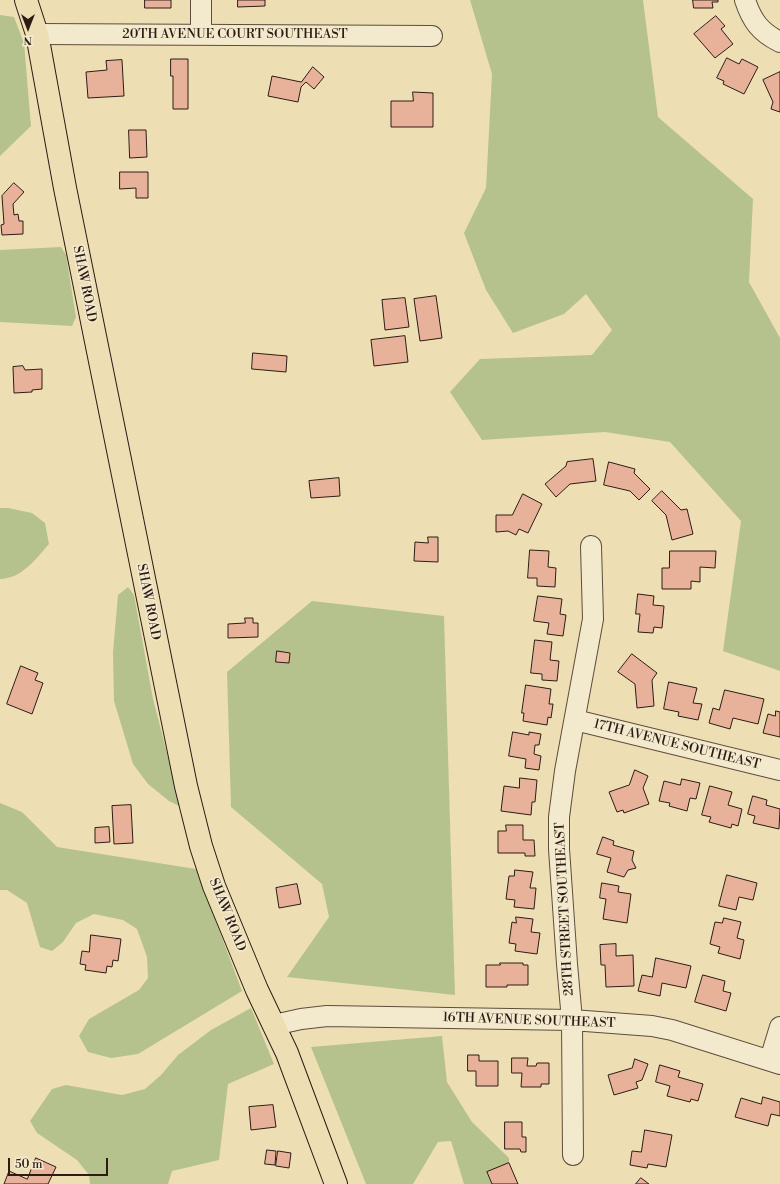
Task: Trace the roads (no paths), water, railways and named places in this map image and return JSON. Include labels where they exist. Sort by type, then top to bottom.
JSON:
[{"type":"main road","name":"SHAW ROAD","points":[[26,0],[37,34],[65,188],[186,786],[214,886],[257,990],[287,1053],[336,1184]]},
{"type":"street","points":[[201,0],[201,34]]},
{"type":"street","points":[[744,0],[754,22],[760,29],[780,42]]},
{"type":"street","name":"20TH AVENUE COURT SOUTHEAST","points":[[37,34],[432,36]]},
{"type":"street","name":"28TH STREET SOUTHEAST","points":[[573,1155],[572,1020],[559,849],[559,817],[565,771],[593,618],[591,546]]},
{"type":"street","name":"17TH AVENUE SOUTHEAST","points":[[575,720],[780,770]]},
{"type":"street","name":"16TH AVENUE SOUTHEAST","points":[[274,1025],[301,1019],[327,1016],[572,1020],[652,1026],[672,1030],[775,1062]]},
{"type":"street","points":[[775,1062],[780,1027]]}]
